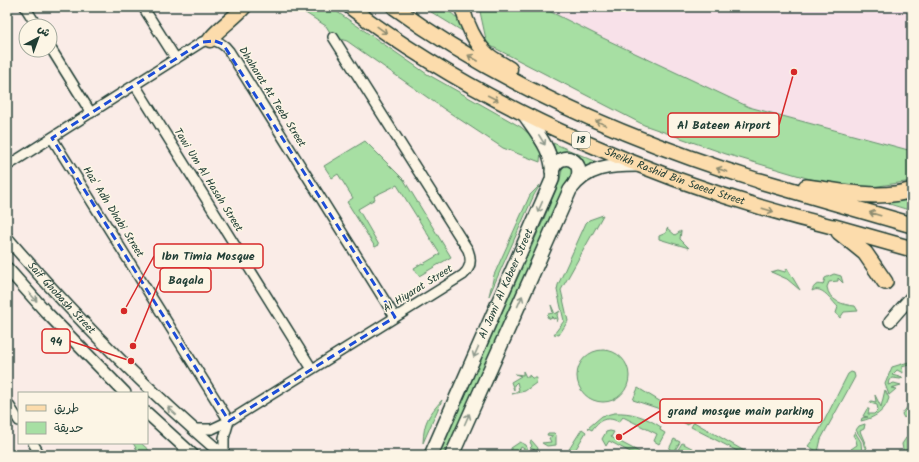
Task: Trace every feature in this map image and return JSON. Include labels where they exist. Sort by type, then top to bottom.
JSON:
[{"type":"highway","points":[[760,181],[868,195],[912,190]]},
{"type":"highway","name":"Sheikh Rashid Bin Saeed Street","points":[[760,181],[912,225]]},
{"type":"highway","points":[[834,227],[865,252],[885,282]]},
{"type":"highway","name":"Sheikh Rashid Bin Saeed Street","points":[[834,227],[912,249]]},
{"type":"highway","points":[[896,244],[903,239],[912,237]]},
{"type":"main road","points":[[218,38],[244,7]]},
{"type":"main road","name":"Sheikh Rashid Bin Saeed Street","points":[[350,7],[383,32],[437,67],[524,114],[642,165],[754,206],[834,227]]},
{"type":"main road","name":"Sheikh Rashid Bin Saeed Street","points":[[394,7],[477,60],[573,111],[646,142],[760,181]]},
{"type":"main road","points":[[462,7],[465,18],[476,39],[487,54],[573,111]]},
{"type":"main road","name":"Al Jami' Al Kabeer Street","points":[[431,455],[550,184],[552,170],[546,147],[524,114]]},
{"type":"main road","points":[[552,170],[558,161],[565,158],[572,160],[578,164],[580,171],[576,183]]},
{"type":"main road","name":"Al Jami' Al Kabeer Street","points":[[452,455],[567,195],[576,183],[590,172],[605,166],[642,165]]},
{"type":"street","points":[[25,7],[32,18]]},
{"type":"street","points":[[143,7],[176,59]]},
{"type":"street","name":"Al Hiyarat Street","points":[[193,429],[212,429],[229,421],[463,275],[470,266],[470,256],[333,36]]},
{"type":"street","points":[[8,165],[202,42],[218,38]]},
{"type":"street","name":"Dhaharat At Teeb Street","points":[[218,38],[229,50],[395,317]]},
{"type":"street","points":[[57,58],[91,113]]},
{"type":"street","name":"Tawi Um Al Hasah Street","points":[[135,85],[312,369]]},
{"type":"street","name":"Haz' Adh Dhabi Street","points":[[52,138],[229,421]]},
{"type":"street","name":"Saif Ghobash Street","points":[[7,238],[93,334],[193,429],[223,455]]},
{"type":"street","name":"Saif Ghobash Street","points":[[7,268],[46,312],[124,392]]},
{"type":"street","points":[[890,321],[912,296]]},
{"type":"street","points":[[8,406],[18,420]]},
{"type":"street","points":[[148,414],[193,455]]},
{"type":"street","points":[[223,455],[224,438],[229,421]]},
{"type":"street","points":[[34,444],[40,455]]},
{"type":"highlighted area","points":[[215,41],[223,44],[395,317],[229,421],[52,138],[202,42]]},
{"type":"shaded area","points":[[541,7],[912,7],[912,151],[749,107]]},
{"type":"green space","points":[[296,7],[330,7],[427,74],[521,127],[535,139],[541,150],[540,162],[503,148],[444,109],[347,41],[333,37],[326,26]]},
{"type":"green space","points":[[423,7],[438,8],[450,12],[459,20],[467,34]]},
{"type":"green space","points":[[479,7],[541,7],[749,107],[912,151],[912,181],[865,188],[810,179],[726,154],[644,125],[487,44]]},
{"type":"green space","points":[[365,141],[404,180],[451,257],[419,276],[414,268],[440,254],[397,185],[374,196],[375,199],[358,209],[379,245],[375,247],[347,202],[353,198],[338,174],[332,178],[324,166]]},
{"type":"green space","points":[[553,143],[598,163],[586,168],[557,157]]},
{"type":"green space","points":[[565,165],[573,166],[573,176],[565,186],[444,455],[438,455],[543,221],[560,180],[562,169]]},
{"type":"green space","points":[[540,185],[534,195],[489,296],[494,275],[530,195]]},
{"type":"green space","points":[[912,197],[912,211],[883,202]]},
{"type":"green space","points":[[603,215],[561,290],[568,321],[559,335],[554,334],[564,321],[557,290],[558,285],[586,223],[589,220]]},
{"type":"green space","points":[[667,228],[675,235],[681,231],[680,239],[689,248],[659,239],[659,236],[666,233]]},
{"type":"green space","points":[[787,268],[800,290],[787,279],[771,272],[778,270],[785,272]]},
{"type":"green space","points":[[834,274],[841,276],[843,283],[838,278],[838,281],[829,282],[827,287],[828,292],[837,301],[846,305],[855,306],[858,311],[844,312],[840,318],[836,313],[838,307],[826,294],[819,290],[812,291],[816,285],[823,285],[825,278]]},
{"type":"green space","points":[[551,305],[555,314],[560,311],[557,315],[557,322],[556,318],[553,319],[552,316],[551,319],[547,317],[548,314],[553,313]]},
{"type":"green space","points":[[598,350],[608,350],[622,357],[629,371],[629,381],[622,395],[608,402],[598,402],[588,398],[581,391],[577,381],[577,371],[581,361],[588,354]]},
{"type":"green space","points":[[912,361],[912,364],[902,367],[903,373],[897,370],[892,375],[903,378],[893,378],[889,380],[888,385],[894,383],[901,385],[891,388],[896,389],[889,395],[885,384],[892,367]]},
{"type":"green space","points":[[523,371],[526,377],[529,377],[529,375],[532,378],[537,378],[536,383],[525,391],[512,394],[519,390],[517,382],[514,385],[514,390],[511,382],[521,376],[515,374],[523,375]]},
{"type":"green space","points":[[851,372],[854,373],[855,377],[821,439],[818,452],[808,446],[818,433],[848,374]]},
{"type":"green space","points":[[638,388],[691,420],[688,425],[657,408],[633,400]]},
{"type":"green space","points":[[885,390],[889,398],[882,411],[875,416],[861,421],[862,418],[868,417],[863,416],[867,409],[869,409],[868,414],[874,414],[878,410],[877,405],[870,403],[871,401],[876,402],[875,395],[881,407]]},
{"type":"green space","points":[[442,400],[423,443],[424,429],[428,419],[433,410]]},
{"type":"green space","points":[[912,401],[912,411],[904,418],[902,414]]},
{"type":"green space","points":[[614,413],[633,414],[650,420],[661,427],[660,430],[665,433],[659,444],[654,441],[657,434],[623,417],[619,422],[607,419],[598,423],[592,430],[588,428],[602,416]]},
{"type":"green space","points":[[694,422],[746,452],[745,455],[691,427]]},
{"type":"green space","points":[[865,424],[864,429],[860,431],[867,448],[865,450],[863,441],[856,430],[859,426]]},
{"type":"green space","points":[[582,429],[586,432],[574,452],[579,455],[569,455],[568,451]]},
{"type":"green space","points":[[606,432],[614,432],[611,437],[645,455],[636,455],[609,441],[606,446],[602,439]]},
{"type":"green space","points":[[855,432],[861,442],[862,453],[856,454],[851,449],[857,445],[853,435]]},
{"type":"green space","points":[[548,433],[554,433],[556,435],[556,445],[547,446],[542,443],[551,442],[549,438],[553,436],[547,435]]},
{"type":"green space","points":[[912,434],[912,440],[909,444],[912,451],[908,452],[912,455],[904,455],[902,444],[906,438]]},
{"type":"green space","points":[[674,439],[680,442],[674,452],[669,449]]},
{"type":"green space","points":[[532,441],[538,448],[537,455],[533,455],[535,450],[530,448],[532,446],[530,442]]},
{"type":"green space","points":[[520,442],[526,445],[528,451],[521,447],[517,455],[511,455],[511,448]]},
{"type":"green space","points":[[682,443],[705,455],[696,455],[687,451],[685,455],[676,453]]},
{"type":"green space","points":[[134,444],[142,444],[154,455],[140,455]]},
{"type":"place","name":"Al Bateen Airport","points":[[794,72]]},
{"type":"place","name":"Ibn Timia Mosque","points":[[124,311]]},
{"type":"place","name":"Baqala","points":[[133,346]]},
{"type":"place","name":"94","points":[[131,361]]},
{"type":"place","name":"grand mosque main parking","points":[[619,437]]}]
